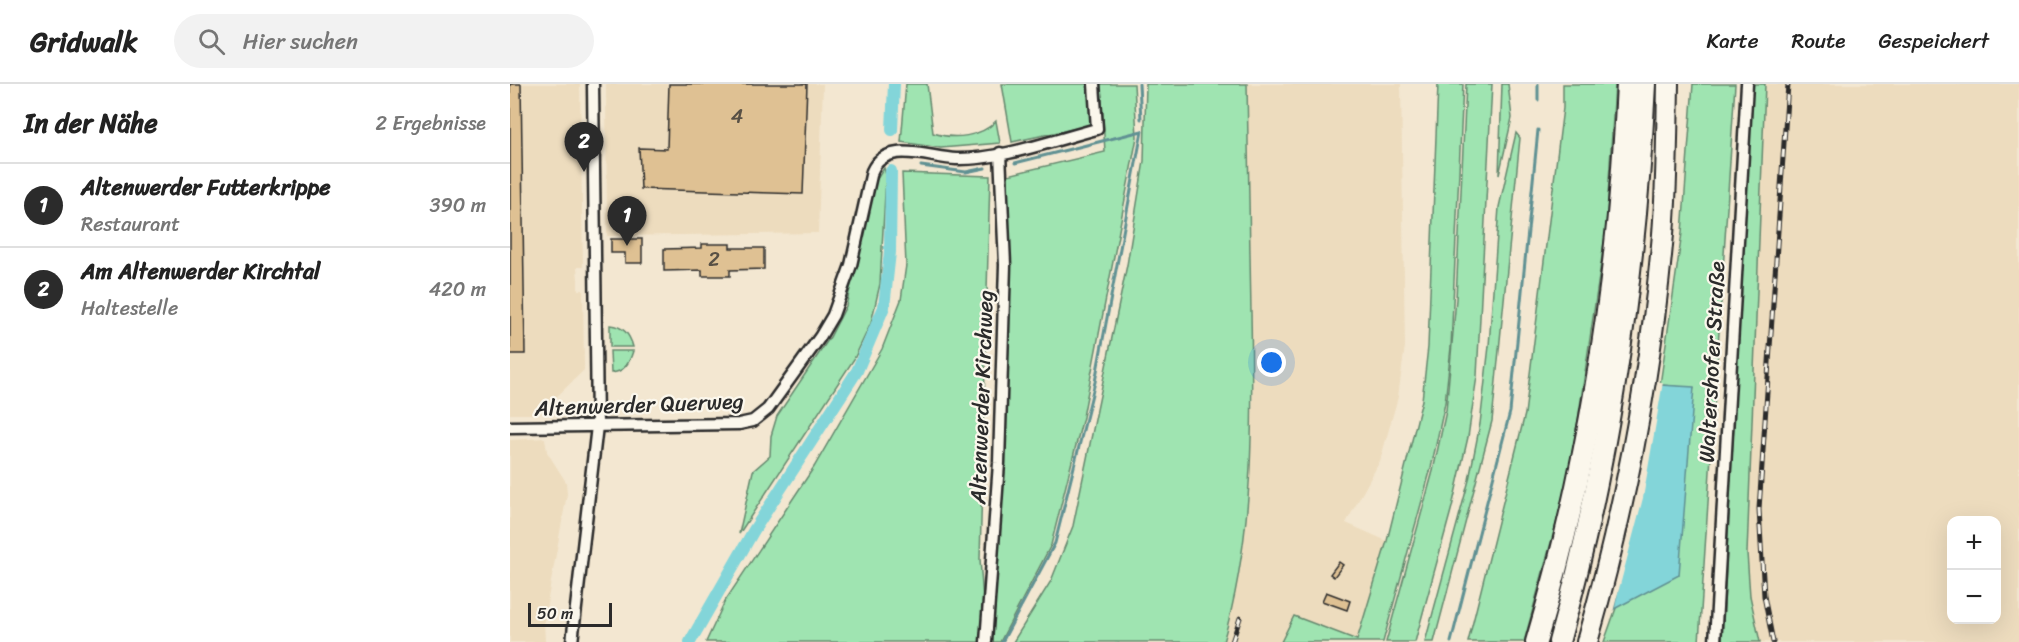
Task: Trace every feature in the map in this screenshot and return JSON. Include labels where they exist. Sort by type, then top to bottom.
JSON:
[{"type":"highway","points":[[1536,642],[1573,496],[1604,331],[1618,208],[1627,84]]},
{"type":"highway","points":[[1559,642],[1589,523],[1609,429],[1624,336],[1634,245],[1645,84]]},
{"type":"highway","points":[[1587,642],[1625,491],[1647,374],[1663,233],[1668,84]]},
{"type":"street","points":[[572,642],[597,426],[593,84]]},
{"type":"street","name":"Altenwerder Querweg","points":[[510,427],[739,424],[759,418],[774,402],[833,315],[851,265],[872,171],[879,159],[894,152],[959,159],[1000,153],[1097,129],[1094,84]]},
{"type":"street","name":"Waltershofer Straße","points":[[1715,642],[1747,84]]},
{"type":"street","name":"Altenwerder Kirchweg","points":[[986,642],[999,463],[1004,288],[1000,153]]},
{"type":"shaded area","points":[[510,84],[580,84],[583,267],[577,267],[578,290],[583,290],[584,370],[539,414],[510,414]]},
{"type":"shaded area","points":[[606,84],[823,84],[818,233],[607,236]]},
{"type":"shaded area","points":[[1247,84],[1401,84],[1405,346],[1398,397],[1380,461],[1346,523],[1387,541],[1357,640],[1294,616],[1281,642],[1223,642],[1241,564],[1249,495],[1253,402]]},
{"type":"shaded area","points":[[1765,84],[2019,84],[2019,642],[1760,642],[1750,596],[1747,553]]},
{"type":"shaded area","points":[[545,438],[547,452],[566,482],[567,494],[544,620],[545,642],[510,642],[510,440]]},
{"type":"green space","points":[[906,84],[927,84],[933,133],[967,136],[983,131],[996,121],[1000,143],[941,148],[901,142]]},
{"type":"green space","points":[[1002,84],[1088,84],[1091,125],[1012,142]]},
{"type":"green space","points":[[1101,84],[1134,84],[1137,137],[1083,417],[1051,545],[1000,642],[991,642],[1007,264],[1008,175],[1105,152]]},
{"type":"green space","points":[[1146,84],[1247,84],[1252,354],[1251,437],[1246,520],[1233,602],[1223,642],[1013,642],[1051,581],[1073,526],[1127,265],[1144,161]]},
{"type":"green space","points":[[1438,84],[1463,84],[1451,347],[1445,403],[1431,468],[1383,642],[1281,642],[1294,616],[1357,640],[1387,541],[1422,400],[1428,347]]},
{"type":"green space","points":[[1466,84],[1492,84],[1477,376],[1468,437],[1452,507],[1415,642],[1386,642],[1433,471],[1446,411],[1456,299]]},
{"type":"green space","points":[[1502,84],[1508,84],[1512,118],[1499,175]]},
{"type":"green space","points":[[1563,84],[1615,84],[1606,229],[1578,420],[1566,487],[1524,642],[1468,642],[1525,414],[1563,108]]},
{"type":"green space","points":[[1693,84],[1735,84],[1699,642],[1604,642],[1694,388],[1660,385],[1682,233]]},
{"type":"green space","points":[[1752,84],[1765,84],[1747,553],[1750,596],[1760,642],[1722,642]]},
{"type":"green space","points":[[1516,133],[1520,138],[1492,421],[1434,642],[1425,642],[1469,480],[1480,424],[1489,346],[1499,207]]},
{"type":"green space","points":[[884,168],[886,175],[880,284],[871,323],[854,359],[739,534],[753,471],[770,456],[771,436],[777,416],[830,337],[846,306],[875,182]]},
{"type":"green space","points":[[902,173],[990,176],[980,559],[986,642],[706,642],[725,601],[814,467],[882,349],[901,300],[906,265]]},
{"type":"green space","points":[[610,325],[619,327],[625,332],[633,347],[610,347]]},
{"type":"green space","points":[[610,351],[633,351],[625,366],[611,373]]},
{"type":"water","points":[[1660,385],[1694,387],[1679,575],[1614,609]]},
{"type":"pier","points":[[1659,382],[1663,382],[1643,498],[1613,612],[1611,609]]},
{"type":"building","points":[[510,84],[521,84],[525,354],[510,354]]},
{"type":"building","points":[[669,84],[807,84],[803,194],[641,189],[639,148],[667,149]]},
{"type":"building","points":[[611,239],[642,239],[642,263],[625,263],[625,253],[611,253]]},
{"type":"building","points":[[702,244],[730,244],[730,248],[764,248],[764,269],[730,270],[730,276],[702,276],[702,270],[664,271],[664,249],[702,248]]},
{"type":"building","points":[[1339,562],[1343,565],[1334,577],[1330,574]]},
{"type":"building","points":[[1326,592],[1350,601],[1347,610],[1322,601]]},
{"type":"waterway","points":[[892,130],[894,84]]},
{"type":"waterway","points":[[1139,84],[1141,119]]},
{"type":"waterway","points":[[1538,84],[1538,100]]},
{"type":"waterway","points":[[1451,642],[1510,412],[1538,130]]},
{"type":"waterway","points":[[1002,642],[1055,543],[1095,382],[1142,131],[1015,163]]},
{"type":"waterway","points":[[921,166],[966,172],[985,168]]},
{"type":"waterway","points":[[690,642],[754,530],[857,371],[884,307],[890,252],[891,171]]},
{"type":"railway","points":[[1773,642],[1764,596],[1759,509],[1788,84]]},
{"type":"railway","points":[[1232,642],[1240,618]]},
{"type":"place","name":"Am Altenwerder Kirchtal","points":[[584,172]]},
{"type":"place","name":"Altenwerder Futterkrippe","points":[[627,246]]}]
